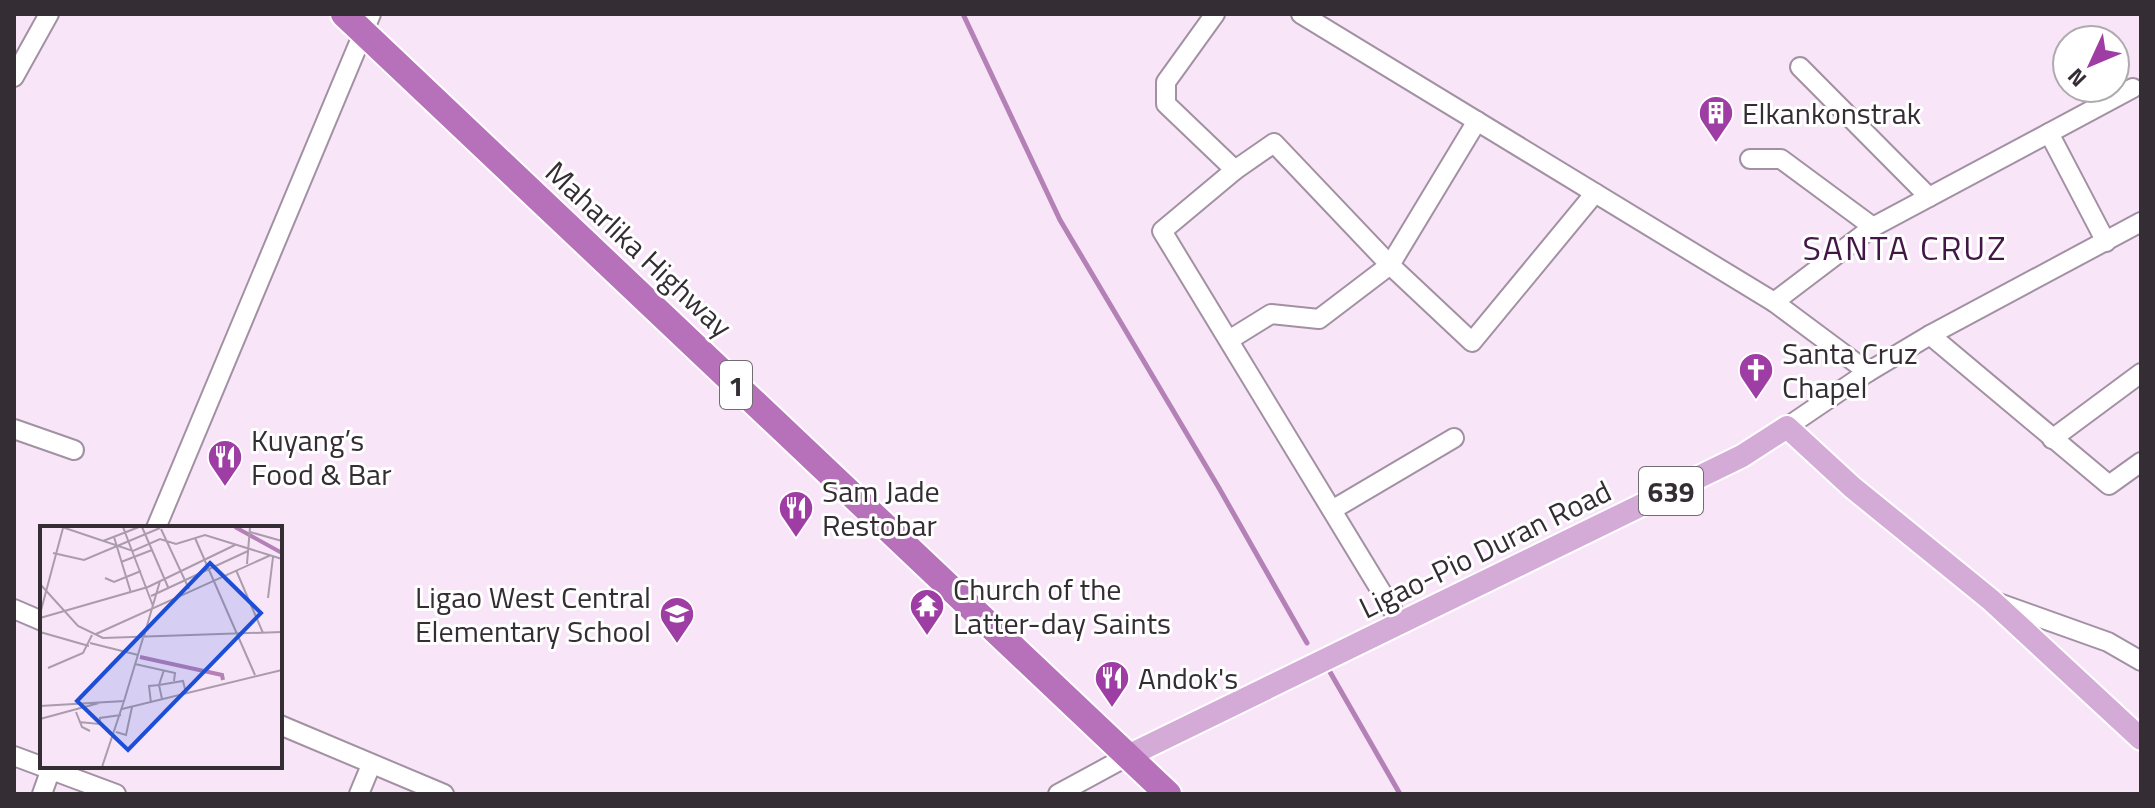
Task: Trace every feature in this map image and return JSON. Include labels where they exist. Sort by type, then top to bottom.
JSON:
[{"type":"highway","name":"Maharlika Highway","points":[[359,20],[1168,794]]},
{"type":"main road","name":"Ligao-Pio Duran Road","points":[[1128,756],[1742,456],[1787,427]]},
{"type":"main road","points":[[1787,427],[1852,487],[1991,600],[2141,739]]},
{"type":"street","points":[[14,77],[49,14]]},
{"type":"street","points":[[1215,14],[1166,82],[1166,104],[1235,170]]},
{"type":"street","points":[[1301,14],[1774,302],[1868,372]]},
{"type":"street","points":[[157,526],[359,20]]},
{"type":"street","points":[[1800,67],[1929,197]]},
{"type":"street","points":[[1774,302],[1873,227],[2133,88]]},
{"type":"street","points":[[1229,340],[1271,314],[1319,319],[1390,265],[1477,121]]},
{"type":"street","points":[[2049,133],[2106,242]]},
{"type":"street","points":[[1401,624],[1162,231],[1235,170],[1274,143],[1390,265],[1472,342],[1595,193]]},
{"type":"street","points":[[1750,159],[1781,159],[1873,227]]},
{"type":"street","points":[[1787,427],[1868,372],[1930,335],[2141,222]]},
{"type":"street","points":[[1930,335],[2109,485],[2141,462]]},
{"type":"street","points":[[2052,439],[2141,373]]},
{"type":"street","points":[[14,429],[74,450]]},
{"type":"street","points":[[1332,510],[1454,438]]},
{"type":"street","points":[[1991,600],[2108,642],[2141,661]]},
{"type":"street","points":[[14,609],[40,620]]},
{"type":"street","points":[[282,726],[444,794]]},
{"type":"street","points":[[14,756],[40,764]]},
{"type":"street","points":[[1058,794],[1128,756]]},
{"type":"street","points":[[359,794],[371,765]]},
{"type":"street","points":[[42,794],[51,768],[116,794]]},
{"type":"waterway","points":[[963,14],[1060,220],[1307,643]]},
{"type":"waterway","points":[[1330,672],[1400,794]]},
{"type":"place","name":"Elkankonstrak","points":[[1716,144]]},
{"type":"place","name":"Santa Cruz Chapel","points":[[1756,401]]},
{"type":"place","name":"Kuyang’s Food & Bar","points":[[225,488]]},
{"type":"place","name":"Sam Jade Restobar","points":[[796,539]]},
{"type":"place","name":"Church of the Latter-day Saints","points":[[927,637]]},
{"type":"place","name":"Ligao West Central Elementary School","points":[[677,645]]},
{"type":"place","name":"Andok's","points":[[1112,709]]},
{"type":"district","name":"SANTA CRUZ","points":[[1905,247]]}]
